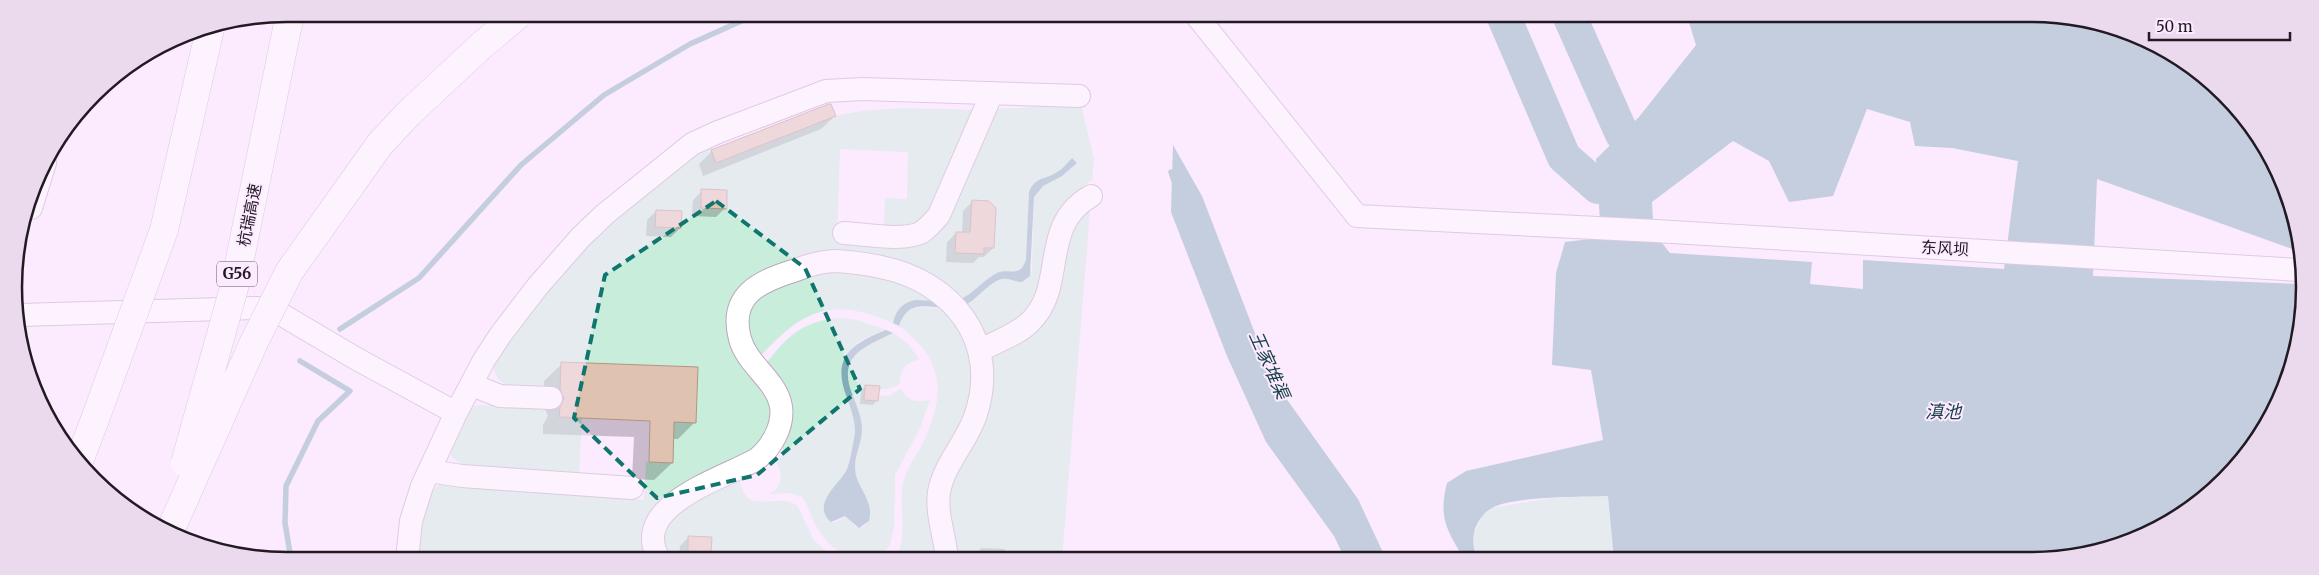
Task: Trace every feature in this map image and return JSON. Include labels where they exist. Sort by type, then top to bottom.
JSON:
[{"type":"highway","name":"杭瑞高速","points":[[168,524],[234,288],[288,22]]},
{"type":"highway","points":[[172,526],[254,342],[289,272],[361,169],[386,138],[408,114],[510,22]]},
{"type":"highway","points":[[82,455],[164,230],[209,35]]},
{"type":"highway","points":[[76,448],[94,422]]},
{"type":"street","points":[[258,308],[342,180],[374,139],[444,62],[492,22]]},
{"type":"street","name":"东风坝","points":[[1202,22],[1357,216],[2095,256],[2296,270]]},
{"type":"street","points":[[833,107],[863,89]]},
{"type":"street","points":[[408,552],[408,540],[414,512],[429,471],[456,412],[484,360],[507,326],[561,258],[605,214],[692,144],[718,132],[826,91],[863,89],[1079,96]]},
{"type":"street","points":[[844,233],[908,236],[921,232],[931,225],[939,215],[992,93]]},
{"type":"street","points":[[981,350],[1022,328],[1038,313],[1050,280],[1062,227],[1072,209],[1091,196]]},
{"type":"street","points":[[657,552],[654,544],[655,531],[660,517],[667,508],[679,498],[757,459],[766,452],[778,429],[781,404],[779,399],[770,381],[749,356],[740,340],[741,308],[748,294],[758,284],[768,279],[826,262],[875,266],[903,273],[925,283],[948,299],[976,337],[981,350],[981,386],[975,418],[965,441],[946,471],[939,492],[939,514],[946,552]]},
{"type":"street","points":[[24,315],[258,308],[292,320],[355,358],[456,412]]},
{"type":"street","points":[[472,385],[500,396],[551,398]]},
{"type":"street","points":[[429,471],[462,476],[632,488]]},
{"type":"highlighted area","points":[[716,201],[805,268],[860,389],[757,475],[657,498],[574,418],[605,275]]},
{"type":"green space","points":[[1081,105],[1094,159],[1092,180],[1075,194],[1064,210],[1057,226],[1047,278],[1041,295],[1032,312],[1022,321],[1002,333],[986,338],[980,334],[962,307],[997,281],[1005,279],[1022,282],[1027,280],[1032,270],[1034,197],[1043,186],[1062,176],[1077,163],[1072,158],[1059,171],[1034,183],[1031,187],[1029,192],[1026,259],[1020,269],[995,274],[969,295],[957,301],[945,289],[912,271],[874,260],[837,257],[812,259],[777,270],[759,279],[745,290],[736,307],[734,318],[735,336],[741,351],[769,390],[774,405],[774,421],[766,441],[753,456],[689,486],[670,497],[656,512],[649,532],[653,552],[417,552],[419,527],[424,505],[428,496],[435,488],[443,484],[644,500],[646,462],[673,463],[674,422],[696,422],[698,367],[561,362],[560,390],[539,390],[508,385],[500,380],[495,373],[493,362],[517,326],[592,238],[684,162],[710,146],[717,163],[836,116],[888,109],[976,110],[977,113],[944,191],[928,218],[921,225],[914,228],[891,230],[884,224],[885,198],[907,199],[908,152],[840,149],[837,237],[840,239],[896,244],[909,242],[921,238],[933,230],[943,219],[991,113],[995,109]]},
{"type":"green space","points":[[1082,211],[1090,211],[1063,552],[951,552],[944,495],[986,358],[1010,341],[1059,265]]},
{"type":"green space","points":[[862,268],[942,301],[915,300],[895,316],[893,323],[851,310],[834,309],[818,313],[803,319],[788,329],[758,359],[743,327],[753,296],[820,269]]},
{"type":"green space","points":[[915,307],[949,308],[971,343],[974,398],[943,468],[943,552],[898,552],[903,532],[902,493],[904,478],[930,426],[938,394],[937,379],[933,365],[925,351],[899,326],[904,312]]},
{"type":"green space","points":[[828,319],[857,320],[886,330],[868,337],[853,347],[849,351],[843,366],[843,383],[853,415],[855,429],[848,465],[827,503],[827,517],[834,523],[846,516],[856,527],[862,527],[866,525],[868,515],[866,498],[858,483],[855,469],[862,426],[848,380],[848,370],[851,361],[857,354],[874,342],[893,333],[908,344],[919,359],[904,368],[900,384],[883,389],[865,385],[864,400],[878,401],[879,396],[891,395],[901,388],[909,399],[921,401],[930,399],[921,426],[895,475],[894,526],[890,545],[884,552],[840,552],[828,543],[815,524],[801,496],[788,493],[768,494],[777,489],[781,481],[779,467],[776,462],[782,455],[783,449],[764,366],[796,332],[806,326]]},
{"type":"green space","points":[[479,405],[560,408],[560,417],[582,418],[579,473],[576,475],[463,466],[452,457],[450,450],[470,408]]},
{"type":"green space","points":[[739,475],[742,489],[747,497],[753,501],[779,501],[797,505],[814,540],[827,552],[663,552],[659,533],[668,516]]},
{"type":"green space","points":[[1608,496],[1613,552],[1475,552],[1473,535],[1483,515],[1492,508],[1552,498]]},
{"type":"water","name":"滇池","points":[[1689,22],[2049,23],[2100,32],[2149,50],[2193,77],[2219,100],[2242,126],[2261,155],[2276,186],[2287,219],[2293,249],[2097,179],[2093,276],[2296,284],[2296,305],[2291,339],[2282,373],[2269,405],[2242,449],[2219,475],[2193,498],[2149,525],[2117,538],[2083,547],[2049,552],[1613,552],[1608,496],[1531,499],[1502,504],[1486,512],[1478,523],[1474,536],[1475,552],[1460,552],[1449,531],[1444,515],[1444,495],[1447,483],[1466,471],[1603,440],[1591,370],[1552,365],[1556,273],[1565,242],[1590,239],[1600,221],[1596,159],[1639,117],[1696,45]],"holes":[[[1867,109],[1910,122],[1915,146],[1952,148],[2018,161],[2004,269],[1863,260],[1863,289],[1810,284],[1812,262],[1670,253],[1658,235],[1654,224],[1652,202],[1733,141],[1769,161],[1789,202],[1833,196]]]},
{"type":"water","points":[[1173,145],[1202,196],[1273,380],[1358,499],[1383,552],[1342,552],[1334,536],[1266,442],[1227,356],[1171,212]]},
{"type":"water","points":[[1072,158],[1077,163],[1062,176],[1043,186],[1034,197],[1030,276],[1022,282],[1005,279],[997,281],[962,307],[957,301],[969,295],[990,277],[1004,271],[1017,271],[1023,265],[1026,259],[1029,192],[1031,187],[1034,183],[1059,171]]},
{"type":"water","points":[[915,300],[942,301],[949,308],[918,306],[907,312],[899,326],[893,323],[900,308],[906,303]]},
{"type":"water","points":[[886,330],[893,333],[863,349],[851,362],[848,371],[849,382],[862,425],[862,435],[855,469],[858,481],[870,508],[869,521],[859,528],[845,516],[831,522],[825,515],[824,508],[829,494],[847,469],[855,434],[854,418],[841,372],[847,354],[854,347]]},
{"type":"building","points":[[831,104],[836,116],[716,163],[711,150]]},
{"type":"building","points":[[701,189],[727,190],[727,209],[701,208]]},
{"type":"building","points":[[972,200],[989,201],[996,208],[994,248],[984,248],[984,254],[955,253],[956,232],[970,232]]},
{"type":"building","points":[[656,210],[682,211],[681,228],[655,227]]},
{"type":"building","points":[[561,362],[698,367],[696,423],[674,422],[673,463],[649,462],[650,421],[559,417],[560,407],[564,398],[560,389]]},
{"type":"building","points":[[865,385],[880,386],[878,401],[864,400]]},
{"type":"building","points":[[688,536],[712,537],[711,552],[688,552]]},
{"type":"waterway","points":[[340,329],[419,278],[521,165],[604,95],[690,44],[739,22]]},
{"type":"waterway","points":[[1506,22],[1564,157],[1598,187]]},
{"type":"waterway","points":[[1572,22],[1622,134]]},
{"type":"waterway","name":"王家堆渠","points":[[1171,172],[1175,184]]},
{"type":"waterway","points":[[290,552],[285,523],[286,486],[318,421],[350,391],[300,361]]}]
